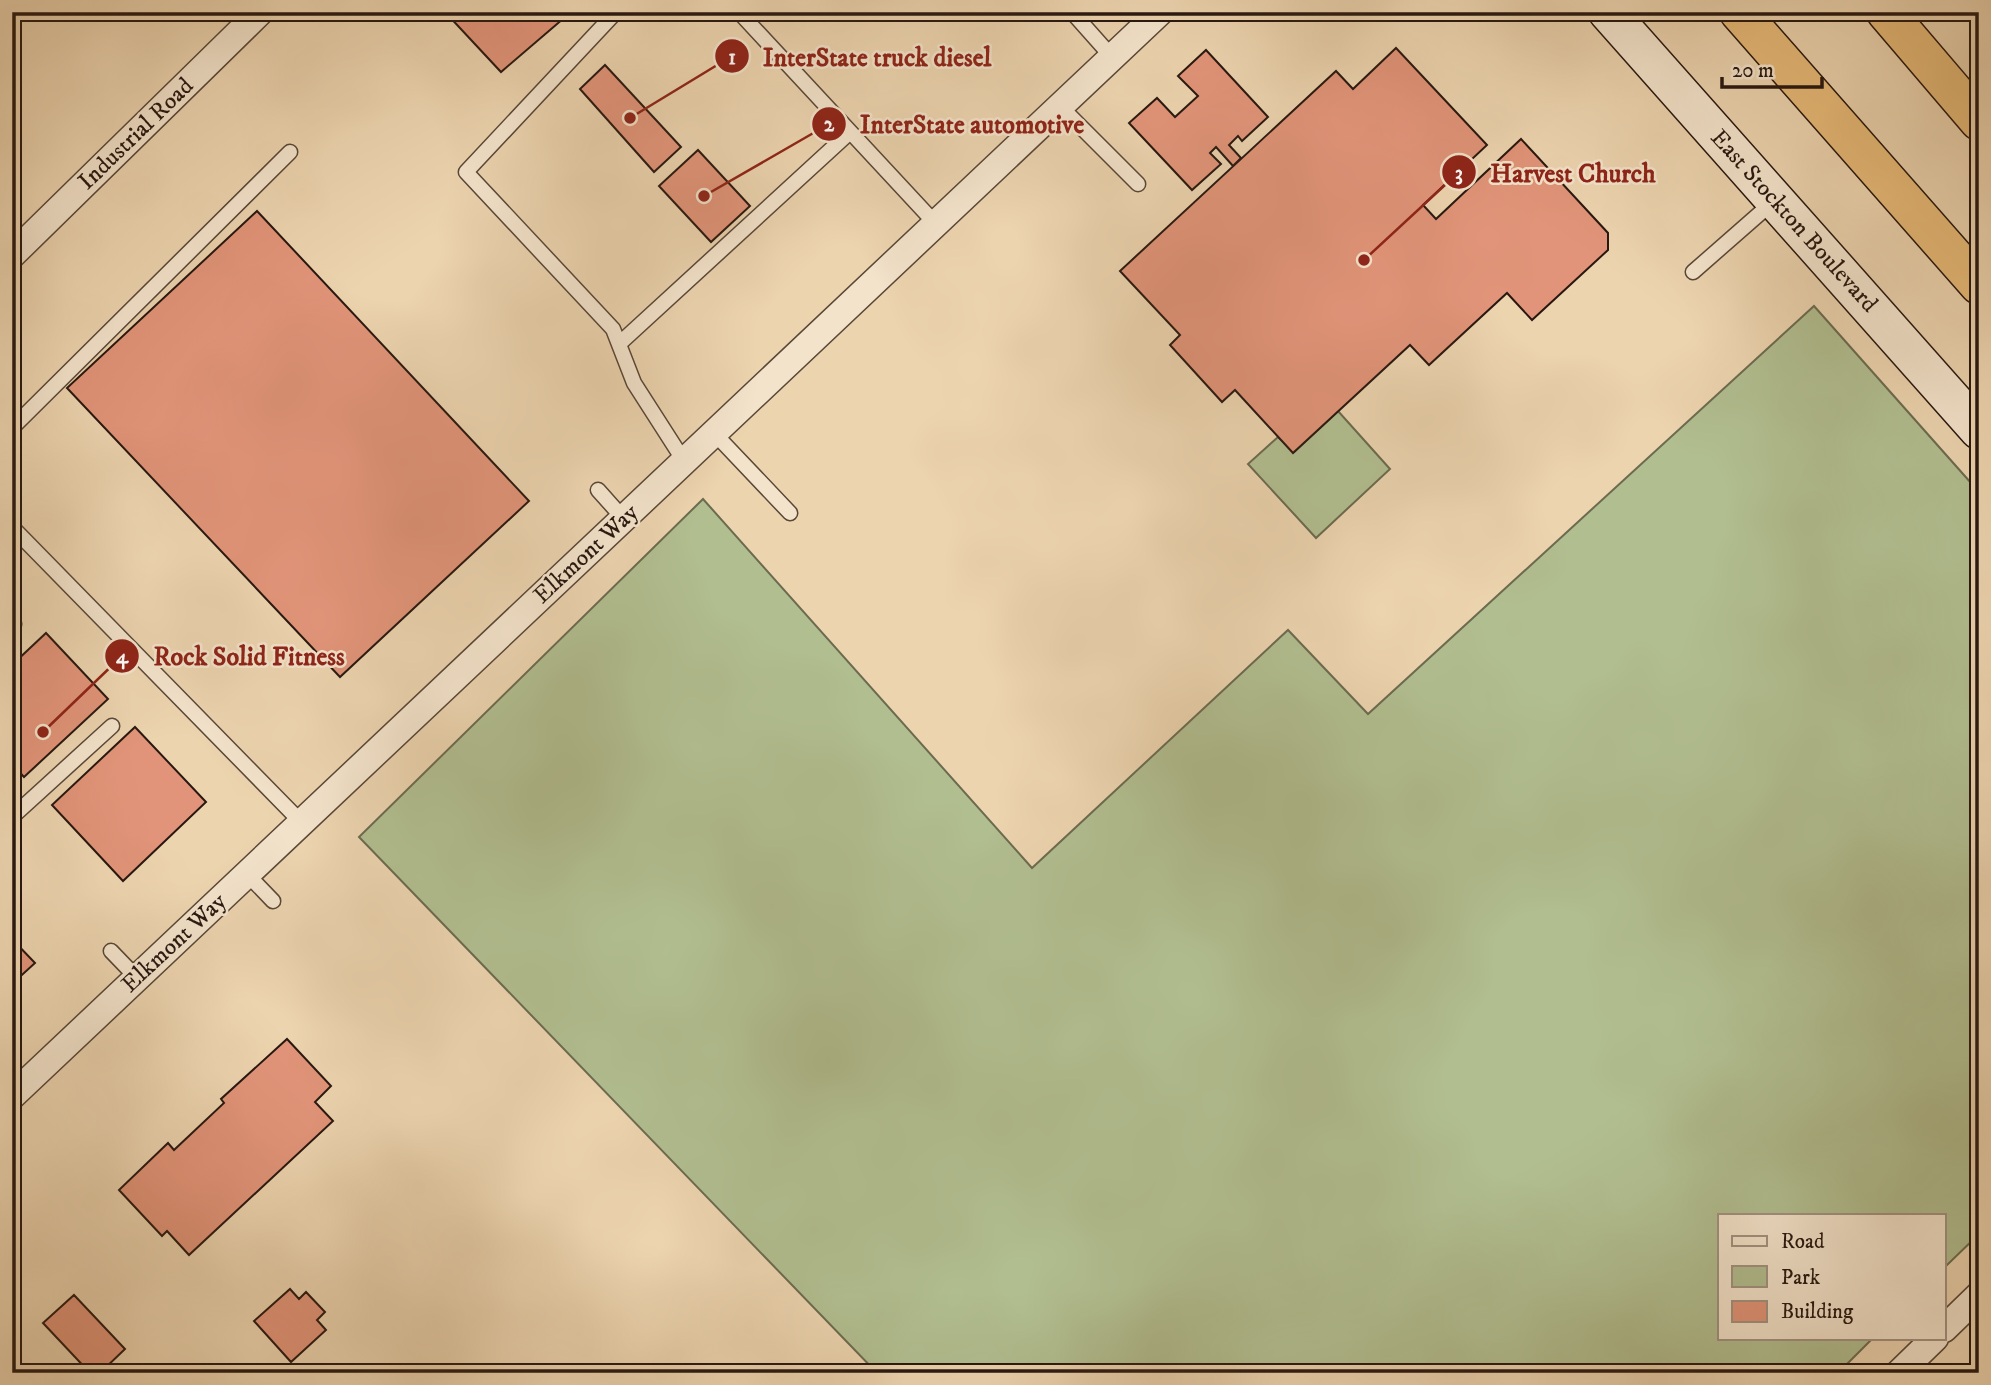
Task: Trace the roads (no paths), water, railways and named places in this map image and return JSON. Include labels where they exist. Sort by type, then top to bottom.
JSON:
[{"type":"highway","points":[[1739,12],[1979,285]]},
{"type":"highway","points":[[1886,12],[1979,121]]},
{"type":"main road","name":"East Stockton Boulevard","points":[[1608,12],[1979,430]]},
{"type":"street","name":"Industrial Road","points":[[12,256],[260,12]]},
{"type":"street","name":"Elkmont Way","points":[[12,1096],[1160,12]]},
{"type":"street","points":[[1946,1327],[1979,1295]]},
{"type":"street","points":[[1899,1373],[1933,1340]]},
{"type":"lane","points":[[616,12],[466,172],[613,329],[634,383],[684,460]]},
{"type":"lane","points":[[739,12],[935,223]]},
{"type":"lane","points":[[1072,12],[1112,57]]},
{"type":"lane","points":[[1060,106],[1138,184]]},
{"type":"lane","points":[[619,344],[850,132]]},
{"type":"lane","points":[[12,428],[290,152]]},
{"type":"lane","points":[[1693,272],[1775,200]]},
{"type":"lane","points":[[713,433],[790,513]]},
{"type":"lane","points":[[598,490],[623,518]]},
{"type":"lane","points":[[12,527],[301,822]]},
{"type":"lane","points":[[12,817],[112,726]]},
{"type":"lane","points":[[247,874],[273,901]]},
{"type":"lane","points":[[111,951],[137,978]]},
{"type":"place","name":"InterState truck diesel","points":[[630,118]]},
{"type":"place","name":"InterState automotive","points":[[704,196]]},
{"type":"place","name":"Harvest Church","points":[[1364,260]]},
{"type":"place","name":"Rock Solid Fitness","points":[[43,732]]}]
